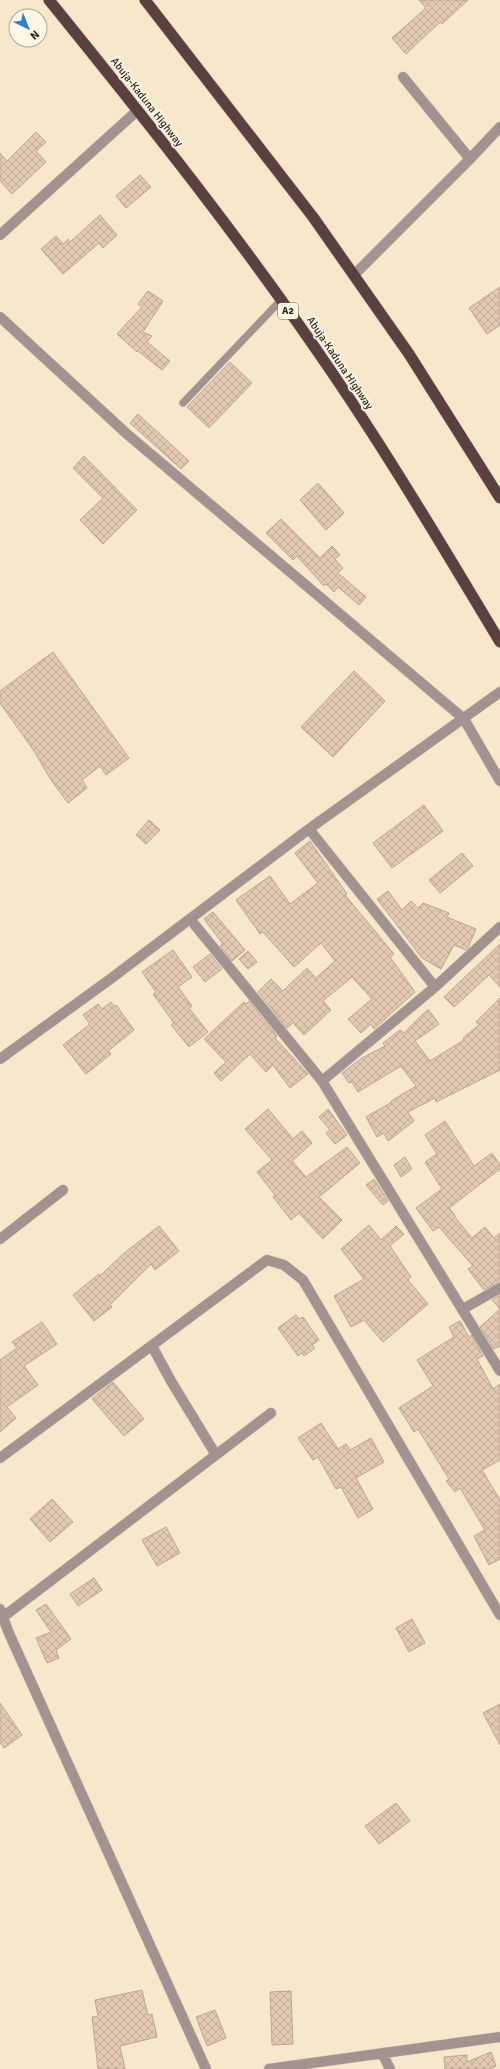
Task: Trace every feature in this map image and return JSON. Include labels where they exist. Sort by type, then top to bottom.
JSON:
[{"type":"highway","name":"Abuja-Kaduna Highway","points":[[49,0],[138,110],[281,300],[333,374],[442,545],[500,642]]},
{"type":"highway","points":[[145,0],[313,217],[409,354],[500,498]]},
{"type":"street","points":[[403,77],[470,160]]},
{"type":"street","points":[[0,235],[138,110]]},
{"type":"street","points":[[354,275],[470,160],[500,127]]},
{"type":"street","points":[[0,317],[127,434],[464,719],[500,781]]},
{"type":"street","points":[[0,1059],[309,829],[500,692]]},
{"type":"street","points":[[309,829],[436,987]]},
{"type":"street","points":[[190,919],[322,1081],[500,1371]]},
{"type":"street","points":[[322,1081],[436,987],[500,927]]},
{"type":"street","points":[[0,1239],[62,1190]]},
{"type":"street","points":[[0,1458],[267,1260],[284,1265],[303,1280],[500,1615]]},
{"type":"street","points":[[463,1310],[500,1288]]},
{"type":"street","points":[[152,1346],[171,1381],[216,1455]]},
{"type":"street","points":[[206,2069],[4,1633],[1,1613],[271,1413]]},
{"type":"street","points":[[269,2069],[500,2037]]},
{"type":"street","points":[[382,2053],[390,2069]]},
{"type":"lane","points":[[183,403],[281,300]]},
{"type":"building","points":[[419,0],[468,0],[442,24],[440,22],[406,54],[392,38],[426,8]]},
{"type":"building","points":[[36,132],[46,142],[36,151],[46,162],[12,194],[0,181],[0,153],[7,161]]},
{"type":"building","points":[[140,175],[151,187],[126,208],[116,196]]},
{"type":"building","points":[[100,215],[117,235],[103,248],[99,243],[63,274],[41,249],[56,236],[63,244],[68,239],[70,242]]},
{"type":"building","points":[[500,287],[500,325],[487,334],[469,308]]},
{"type":"building","points":[[148,291],[163,301],[143,332],[152,336],[147,342],[170,361],[162,370],[138,351],[137,352],[117,334],[142,307],[138,304]]},
{"type":"building","points":[[230,362],[252,383],[209,428],[187,407]]},
{"type":"building","points":[[138,414],[189,461],[181,469],[130,423]]},
{"type":"building","points":[[84,456],[137,510],[103,544],[80,520],[103,498],[73,468]]},
{"type":"building","points":[[318,483],[344,513],[326,530],[300,500]]},
{"type":"building","points":[[281,519],[320,558],[332,546],[340,555],[335,559],[343,568],[338,573],[366,597],[359,605],[338,587],[334,592],[326,584],[324,586],[297,556],[293,560],[266,533]]},
{"type":"building","points":[[53,652],[129,758],[106,775],[100,766],[82,780],[87,788],[68,803],[0,703],[0,691]]},
{"type":"building","points":[[354,671],[385,701],[333,757],[301,727]]},
{"type":"building","points":[[424,805],[443,831],[392,868],[373,843]]},
{"type":"building","points":[[149,820],[160,830],[146,844],[136,835]]},
{"type":"building","points":[[310,841],[347,894],[345,895],[394,954],[390,957],[415,992],[374,1029],[371,1024],[361,1033],[348,1019],[372,999],[352,977],[323,1001],[331,1010],[304,1035],[293,1023],[287,1028],[258,992],[271,979],[283,991],[307,968],[316,978],[335,961],[321,943],[294,967],[263,932],[260,934],[236,900],[270,876],[290,904],[318,883],[295,853]]},
{"type":"building","points":[[462,853],[473,866],[440,893],[429,880]]},
{"type":"building","points":[[388,891],[402,910],[411,901],[418,908],[423,903],[449,913],[447,917],[476,929],[468,948],[466,950],[454,945],[441,969],[422,958],[377,899]]},
{"type":"building","points":[[213,912],[245,950],[232,961],[220,946],[223,944],[204,919]]},
{"type":"building","points":[[500,944],[500,987],[489,975],[454,1007],[444,997]]},
{"type":"building","points":[[173,950],[192,977],[178,987],[192,1006],[189,1008],[208,1032],[189,1047],[171,1025],[174,1023],[153,994],[156,992],[142,972]]},
{"type":"building","points":[[248,951],[257,962],[248,969],[239,959]]},
{"type":"building","points":[[210,954],[222,969],[205,982],[193,967]]},
{"type":"building","points":[[500,998],[500,1070],[436,1102],[435,1098],[408,1112],[414,1121],[388,1141],[384,1133],[377,1137],[366,1117],[416,1086],[401,1066],[358,1092],[352,1082],[349,1083],[342,1073],[362,1058],[385,1046],[383,1043],[400,1030],[404,1033],[428,1009],[439,1024],[415,1041],[430,1061],[464,1040],[463,1038],[479,1025],[476,1022]]},
{"type":"building","points":[[249,1001],[277,1036],[275,1038],[308,1074],[290,1088],[273,1065],[266,1072],[250,1054],[221,1081],[214,1073],[226,1062],[204,1039],[244,1002],[246,1004]]},
{"type":"building","points":[[111,1002],[115,1007],[116,1005],[134,1030],[108,1051],[111,1054],[86,1074],[63,1045],[90,1024],[83,1015],[98,1004],[102,1009]]},
{"type":"building","points":[[268,1109],[293,1139],[302,1131],[312,1143],[292,1161],[306,1177],[347,1147],[360,1163],[319,1197],[342,1220],[323,1239],[299,1213],[291,1220],[273,1197],[275,1195],[257,1172],[272,1160],[245,1129]]},
{"type":"building","points":[[328,1109],[347,1135],[335,1144],[326,1133],[330,1130],[319,1117]]},
{"type":"building","points":[[445,1121],[474,1166],[492,1153],[500,1165],[500,1169],[449,1208],[472,1238],[485,1227],[494,1238],[500,1233],[500,1282],[484,1290],[468,1269],[473,1266],[439,1227],[433,1231],[416,1208],[442,1189],[425,1162],[437,1154],[425,1135]]},
{"type":"building","points":[[405,1157],[412,1169],[401,1177],[394,1165]]},
{"type":"building","points":[[374,1179],[388,1201],[383,1205],[366,1185]]},
{"type":"building","points":[[369,1225],[381,1240],[396,1226],[404,1234],[390,1246],[411,1277],[408,1280],[428,1304],[383,1342],[364,1320],[351,1327],[334,1296],[364,1279],[341,1249]]},
{"type":"building","points":[[159,1226],[179,1251],[155,1270],[151,1264],[110,1305],[112,1307],[94,1321],[73,1295],[99,1274],[100,1276],[123,1254]]},
{"type":"building","points":[[500,1295],[500,1309],[492,1300]]},
{"type":"building","points":[[500,1309],[500,1346],[494,1349],[480,1327]]},
{"type":"building","points":[[296,1315],[299,1319],[303,1317],[319,1340],[312,1345],[315,1348],[304,1356],[302,1353],[298,1356],[278,1328]]},
{"type":"building","points":[[460,1321],[469,1337],[471,1335],[483,1356],[477,1359],[493,1389],[500,1384],[500,1460],[482,1470],[500,1500],[500,1559],[489,1565],[474,1536],[485,1530],[460,1488],[455,1492],[446,1481],[449,1479],[418,1429],[414,1432],[399,1408],[433,1386],[417,1360],[454,1337],[449,1327]]},
{"type":"building","points":[[42,1322],[57,1344],[24,1366],[38,1385],[7,1407],[16,1418],[0,1432],[0,1360],[17,1348],[12,1342]]},
{"type":"building","points":[[113,1382],[144,1419],[124,1436],[92,1399]]},
{"type":"building","points":[[321,1423],[338,1449],[346,1444],[350,1450],[371,1438],[384,1462],[356,1478],[373,1509],[358,1518],[341,1487],[336,1489],[318,1457],[313,1460],[298,1438]]},
{"type":"building","points":[[52,1499],[73,1522],[50,1542],[30,1519]]},
{"type":"building","points":[[166,1527],[180,1553],[157,1566],[142,1540]]},
{"type":"building","points":[[94,1578],[102,1590],[78,1606],[70,1594]]},
{"type":"building","points":[[46,1604],[71,1639],[56,1650],[59,1658],[47,1663],[36,1638],[51,1632],[36,1610]]},
{"type":"building","points":[[412,1619],[425,1643],[409,1652],[396,1628]]},
{"type":"building","points":[[0,1703],[22,1735],[4,1748],[0,1742]]},
{"type":"building","points":[[500,1704],[500,1745],[483,1713]]},
{"type":"building","points":[[396,1803],[410,1821],[379,1844],[365,1826]]},
{"type":"building","points":[[142,1990],[148,2015],[152,2014],[157,2037],[120,2046],[125,2069],[98,2069],[92,2017],[98,2016],[95,2000]]},
{"type":"building","points":[[291,1991],[293,2044],[272,2045],[270,1992]]},
{"type":"building","points":[[215,2010],[226,2038],[207,2046],[196,2017]]},
{"type":"building","points":[[491,2052],[496,2066],[490,2069],[445,2069],[444,2057],[467,2055],[467,2062]]}]
